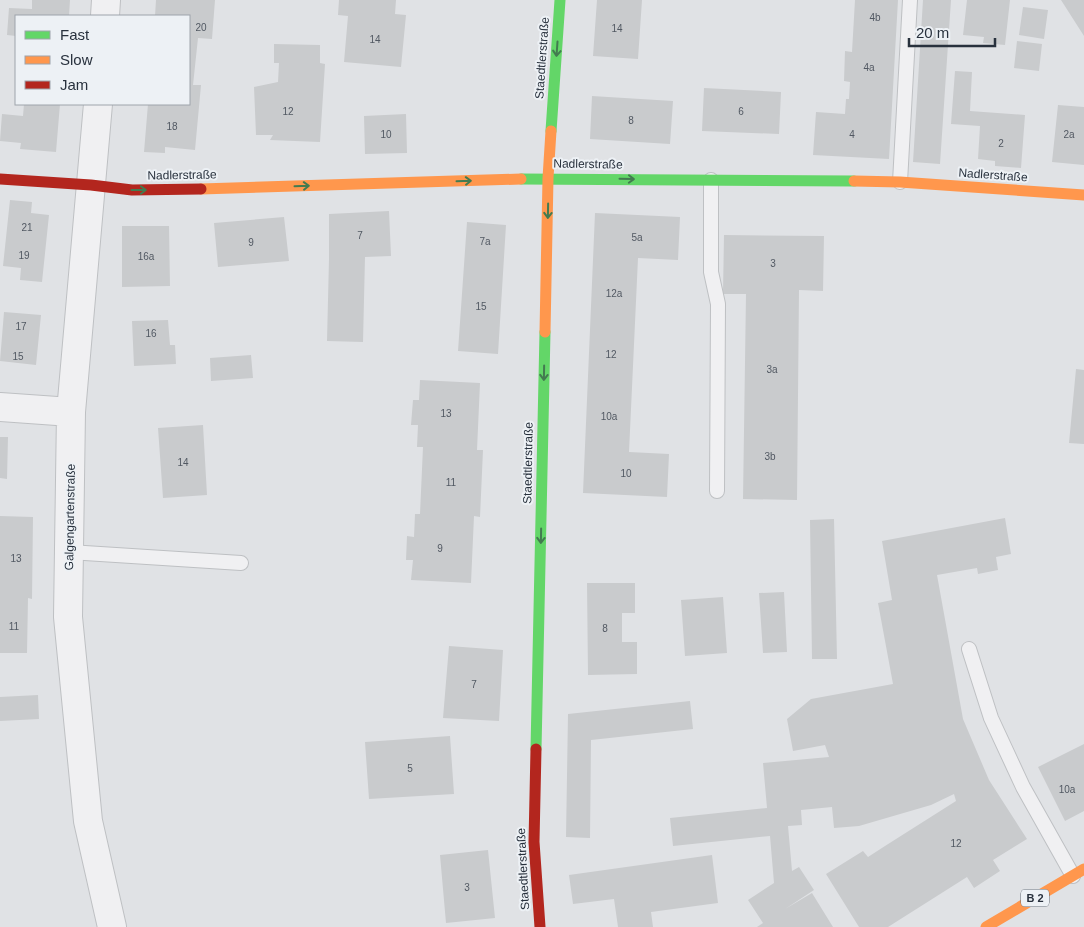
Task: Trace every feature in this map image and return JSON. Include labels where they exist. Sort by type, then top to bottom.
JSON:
[{"type":"street","points":[[105,15],[106,0]]},
{"type":"street","name":"Staedtlerstraße","points":[[540,927],[534,842],[548,178],[560,0]]},
{"type":"street","name":"Galgengartenstraße","points":[[98,105],[71,412],[68,617],[88,821],[112,927]]},
{"type":"street","name":"Nadlerstraße","points":[[0,179],[91,185],[132,190],[548,178],[900,182],[1084,195]]},
{"type":"street","points":[[0,407],[71,412]]},
{"type":"street","name":"B 2","points":[[986,927],[1078,872]]},
{"type":"lane","points":[[900,182],[910,0]]},
{"type":"lane","points":[[711,180],[711,272],[718,304],[717,491]]},
{"type":"lane","points":[[69,552],[241,563]]},
{"type":"lane","points":[[969,649],[991,718],[1023,788],[1078,872]]},
{"type":"building","points":[[32,0],[70,0],[69,15],[15,15],[15,36],[7,35],[9,8],[32,9]]},
{"type":"building","points":[[156,0],[215,0],[212,39],[198,38],[193,85],[201,85],[195,150],[165,147],[165,153],[144,152],[148,105],[190,105],[190,15],[155,15]]},
{"type":"building","points":[[339,0],[396,0],[395,14],[406,15],[401,67],[344,62],[348,16],[338,15]]},
{"type":"building","points":[[597,0],[642,0],[638,59],[593,56]]},
{"type":"building","points":[[855,0],[898,0],[889,159],[813,155],[816,112],[845,114],[846,99],[849,99],[850,82],[844,81],[845,51],[852,52]]},
{"type":"building","points":[[923,0],[951,0],[940,164],[913,162]]},
{"type":"building","points":[[967,0],[1010,0],[1005,45],[983,43],[984,37],[963,35]]},
{"type":"building","points":[[1061,0],[1084,0],[1084,36]]},
{"type":"building","points":[[1023,7],[1048,10],[1044,39],[1019,35]]},
{"type":"building","points":[[1017,41],[1042,44],[1039,71],[1014,68]]},
{"type":"building","points":[[274,44],[320,45],[320,63],[325,64],[320,142],[270,140],[273,135],[256,135],[254,87],[278,82],[279,63],[274,63]]},
{"type":"building","points":[[955,71],[972,72],[970,111],[1025,115],[1021,168],[995,166],[995,161],[978,159],[980,126],[951,124]]},
{"type":"building","points":[[704,88],[781,92],[779,134],[702,131]]},
{"type":"building","points":[[592,96],[673,101],[670,144],[590,139]]},
{"type":"building","points":[[24,105],[60,105],[56,152],[20,149],[21,143],[0,141],[2,114],[23,116]]},
{"type":"building","points":[[1058,105],[1084,107],[1084,165],[1052,162]]},
{"type":"building","points":[[406,114],[407,153],[365,154],[364,116]]},
{"type":"building","points":[[10,200],[32,202],[31,213],[49,215],[42,282],[20,280],[21,268],[3,266]]},
{"type":"building","points":[[389,211],[391,256],[365,257],[363,342],[327,341],[329,214]]},
{"type":"building","points":[[595,213],[680,217],[678,260],[638,258],[629,452],[669,454],[667,497],[583,493]]},
{"type":"building","points":[[284,217],[289,261],[218,267],[214,223]]},
{"type":"building","points":[[467,222],[506,225],[498,354],[458,351]]},
{"type":"building","points":[[122,226],[169,226],[170,286],[122,287]]},
{"type":"building","points":[[724,235],[824,236],[823,291],[799,290],[797,500],[743,499],[746,294],[723,294]]},
{"type":"building","points":[[4,312],[41,315],[36,365],[0,361]]},
{"type":"building","points":[[168,320],[170,345],[175,345],[176,364],[134,366],[132,321]]},
{"type":"building","points":[[251,355],[253,378],[211,381],[210,358]]},
{"type":"building","points":[[1076,369],[1084,370],[1084,444],[1069,443]]},
{"type":"building","points":[[420,380],[480,383],[477,450],[483,450],[480,517],[474,516],[471,583],[411,580],[413,560],[406,560],[407,536],[414,537],[415,514],[420,514],[423,447],[417,447],[418,425],[411,425],[413,400],[419,400]]},
{"type":"building","points":[[203,425],[207,495],[163,498],[158,428]]},
{"type":"building","points":[[0,437],[8,437],[7,479],[0,478]]},
{"type":"building","points":[[0,516],[33,517],[32,599],[28,598],[27,653],[0,653]]},
{"type":"building","points":[[1005,518],[1011,554],[996,557],[998,570],[978,574],[977,568],[937,575],[963,719],[989,780],[1027,839],[993,860],[1000,871],[974,888],[967,877],[888,927],[859,927],[826,874],[863,851],[868,857],[956,801],[954,794],[931,805],[859,826],[834,828],[832,807],[801,810],[802,825],[788,826],[792,871],[799,867],[814,890],[785,909],[812,893],[833,927],[757,927],[763,923],[748,900],[774,883],[770,836],[673,846],[670,818],[767,808],[763,763],[829,757],[825,745],[793,751],[787,719],[811,699],[893,684],[878,603],[892,600],[882,541]]},
{"type":"building","points":[[834,519],[837,659],[812,659],[810,520]]},
{"type":"building","points":[[587,583],[635,583],[635,613],[622,613],[622,642],[637,642],[637,674],[588,675]]},
{"type":"building","points":[[784,592],[787,652],[763,653],[759,593]]},
{"type":"building","points":[[723,597],[727,653],[685,656],[681,600]]},
{"type":"building","points":[[449,646],[503,650],[499,721],[443,718]]},
{"type":"building","points":[[38,695],[39,719],[0,721],[0,697]]},
{"type":"building","points":[[690,701],[693,729],[591,740],[590,838],[566,837],[568,714]]},
{"type":"building","points":[[450,736],[454,794],[369,799],[365,742]]},
{"type":"building","points":[[1084,744],[1084,811],[1065,821],[1038,767]]},
{"type":"building","points":[[488,850],[495,918],[446,923],[440,855]]},
{"type":"building","points":[[712,855],[718,903],[651,912],[653,927],[618,927],[614,899],[573,904],[569,875]]},
{"type":"traffic: fast","points":[[551,131],[560,0]]},
{"type":"traffic: fast","points":[[521,179],[854,181]]},
{"type":"traffic: fast","points":[[536,749],[545,332]]},
{"type":"traffic: slow","points":[[545,332],[548,178],[551,131]]},
{"type":"traffic: slow","points":[[201,189],[521,179]]},
{"type":"traffic: slow","points":[[854,181],[900,182],[1084,195]]},
{"type":"traffic: slow","points":[[986,927],[1084,869]]},
{"type":"traffic: jam","points":[[0,179],[91,185],[132,190],[201,189]]},
{"type":"traffic: jam","points":[[536,749],[534,842],[540,927]]}]
